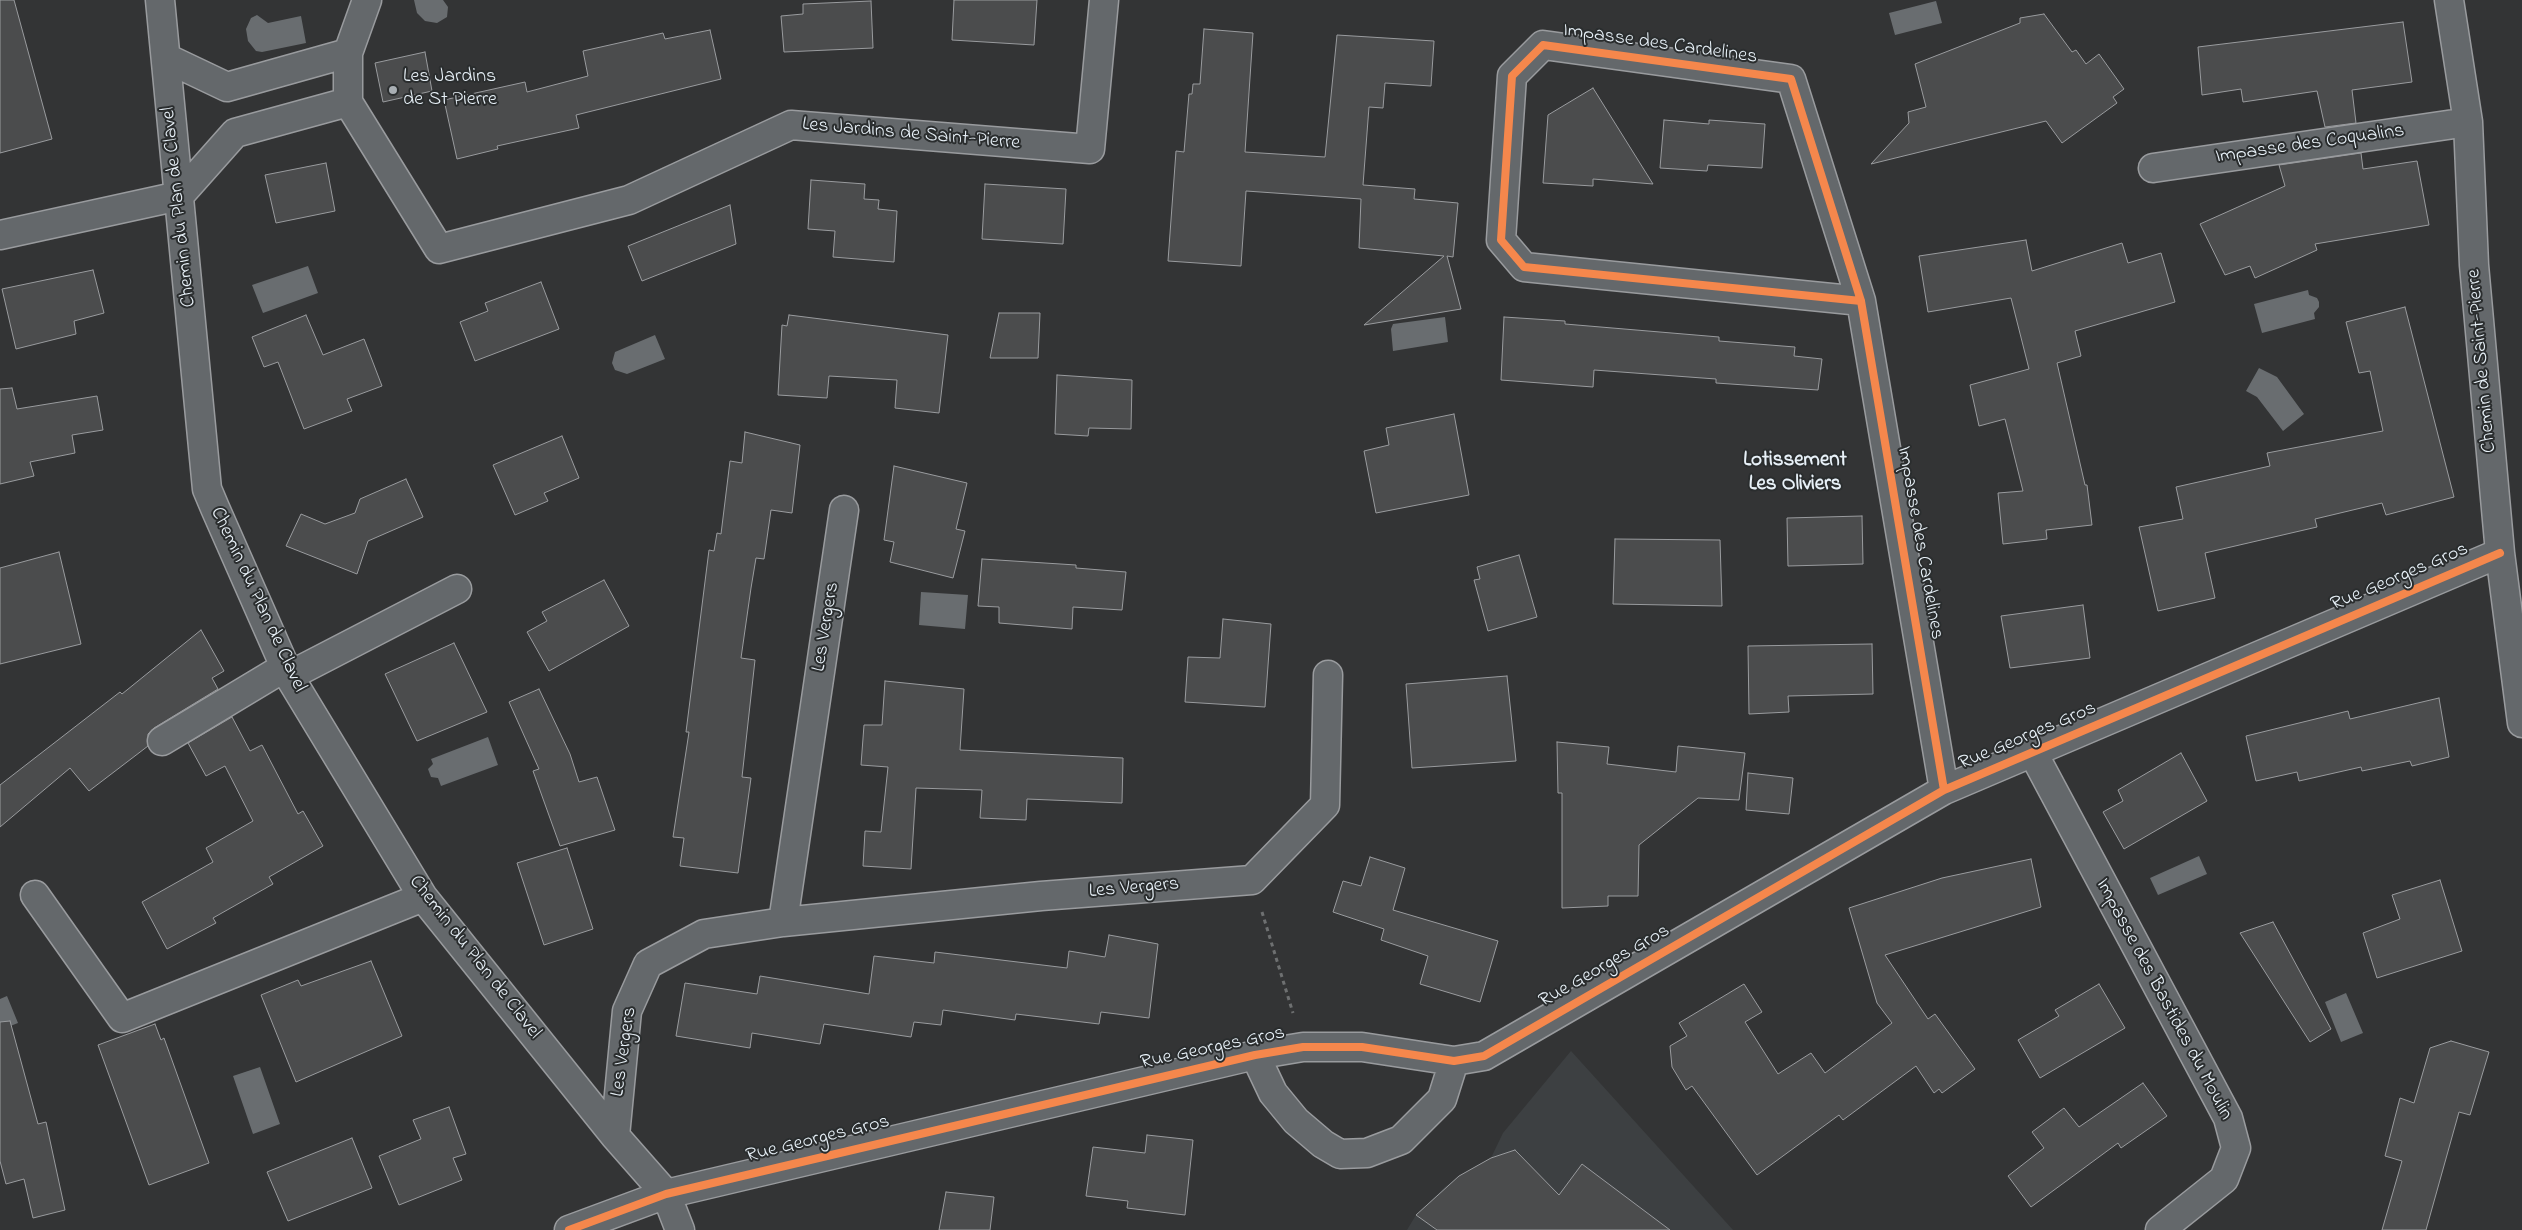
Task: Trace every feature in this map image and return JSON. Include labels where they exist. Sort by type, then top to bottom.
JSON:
[{"type":"street","name":"Chemin du Plan de Clavel","points":[[160,0],[207,489],[287,671],[422,898],[615,1136],[666,1194],[680,1230]]},
{"type":"street","points":[[0,235],[179,196],[235,134],[348,102],[348,53],[367,0]]},
{"type":"street","name":"Les Jardins de Saint-Pierre","points":[[348,102],[439,249],[629,200],[791,125],[1090,149],[1104,0]]},
{"type":"street","name":"Chemin de Saint-Pierre","points":[[2449,0],[2468,122],[2474,265],[2500,553],[2522,722]]},
{"type":"street","name":"Impasse des Cardelines","points":[[1860,301],[1524,267],[1501,240],[1512,76],[1543,45],[1791,79],[1860,301],[1944,790]]},
{"type":"street","points":[[166,58],[227,87],[348,53]]},
{"type":"street","name":"Impasse des Coqualins","points":[[2153,168],[2468,122]]},
{"type":"street","name":"Les Vergers","points":[[783,922],[844,510]]},
{"type":"street","name":"Rue Georges Gros","points":[[569,1230],[666,1194],[1255,1055],[1303,1048],[1362,1048],[1454,1061],[1484,1056],[1944,790],[2500,553]]},
{"type":"street","points":[[162,741],[287,671],[457,590]]},
{"type":"street","points":[[1252,880],[1325,804],[1328,675]]},
{"type":"street","name":"Impasse des Bastides du Moulin","points":[[2033,753],[2230,1125],[2236,1148],[2224,1179],[2160,1230]]},
{"type":"street","name":"Les Vergers","points":[[615,1136],[627,1011],[648,964],[704,934],[783,922],[1041,896],[1252,880]]},
{"type":"street","points":[[35,896],[122,1018],[422,898]]},
{"type":"street","name":"Rue Georges Gros","points":[[1255,1055],[1273,1093],[1296,1121],[1323,1144],[1340,1154],[1367,1153],[1401,1140],[1442,1099],[1454,1061]]},
{"type":"path","points":[[1252,880],[1303,1048]]},
{"type":"shaded area","points":[[414,0],[443,0],[448,7],[447,17],[437,23],[425,21],[417,13]]},
{"type":"shaded area","points":[[1936,1],[1942,23],[1895,35],[1889,13]]},
{"type":"shaded area","points":[[257,15],[268,23],[301,16],[306,43],[262,52],[256,51],[248,41],[246,29],[251,18]]},
{"type":"shaded area","points":[[308,266],[318,293],[263,313],[252,285]]},
{"type":"shaded area","points":[[2308,290],[2309,295],[2317,298],[2319,302],[2319,307],[2314,313],[2315,319],[2262,333],[2254,304]]},
{"type":"shaded area","points":[[1445,317],[1448,342],[1393,351],[1391,329],[1393,324]]},
{"type":"shaded area","points":[[655,335],[665,359],[627,374],[615,370],[612,363],[615,352]]},
{"type":"shaded area","points":[[2259,368],[2277,377],[2304,414],[2283,431],[2257,397],[2246,391]]},
{"type":"shaded area","points":[[921,592],[968,595],[965,629],[919,625]]},
{"type":"shaded area","points":[[488,737],[498,765],[441,786],[438,778],[431,777],[428,769],[433,764],[431,759]]},
{"type":"shaded area","points":[[2199,856],[2207,874],[2158,895],[2150,878]]},
{"type":"shaded area","points":[[2346,993],[2363,1033],[2341,1042],[2325,1002]]},
{"type":"shaded area","points":[[7,996],[18,1023],[0,1030],[0,999]]},
{"type":"shaded area","points":[[1571,1051],[1733,1230],[1407,1230],[1416,1215],[1445,1187],[1459,1176],[1491,1158],[1503,1133]]},
{"type":"shaded area","points":[[260,1067],[280,1124],[253,1134],[233,1076]]},
{"type":"building","points":[[0,0],[14,0],[52,139],[0,153]]},
{"type":"building","points":[[954,0],[1037,0],[1034,45],[952,40]]},
{"type":"building","points":[[871,1],[873,48],[784,52],[781,16],[803,14],[803,4]]},
{"type":"building","points":[[2044,14],[2072,52],[2076,50],[2086,64],[2099,54],[2124,89],[2113,97],[2117,103],[2062,143],[2046,121],[1871,164],[1909,123],[1908,112],[1926,107],[1915,64],[2020,23],[2020,18]]},
{"type":"building","points":[[2403,22],[2412,82],[2352,90],[2356,123],[2325,127],[2317,91],[2243,102],[2241,89],[2202,95],[2198,47]]},
{"type":"building","points":[[1204,29],[1253,33],[1245,152],[1325,157],[1337,35],[1434,41],[1431,86],[1385,83],[1383,108],[1369,107],[1363,185],[1415,189],[1414,199],[1458,203],[1453,257],[1447,256],[1461,309],[1364,325],[1444,256],[1359,248],[1361,199],[1246,191],[1241,266],[1168,261],[1176,151],[1184,152],[1189,94],[1192,94],[1193,84],[1200,84]]},
{"type":"building","points":[[710,30],[721,79],[576,115],[579,128],[497,146],[498,149],[457,159],[444,100],[525,82],[527,92],[588,76],[583,51],[663,33],[665,39]]},
{"type":"building","points":[[425,52],[432,91],[383,102],[375,63]]},
{"type":"building","points":[[1593,88],[1653,184],[1593,179],[1593,186],[1543,183],[1548,115]]},
{"type":"building","points":[[1664,120],[1709,124],[1709,120],[1765,124],[1762,168],[1708,165],[1707,171],[1660,168]]},
{"type":"building","points":[[2361,153],[2363,169],[2417,161],[2429,225],[2315,244],[2317,250],[2255,278],[2250,266],[2225,275],[2200,224],[2285,186],[2279,165]]},
{"type":"building","points":[[326,163],[335,211],[276,223],[265,175]]},
{"type":"building","points":[[811,180],[865,184],[864,199],[879,200],[878,209],[897,211],[894,262],[833,257],[835,231],[808,229]]},
{"type":"building","points":[[985,184],[1066,189],[1063,244],[982,239]]},
{"type":"building","points":[[730,205],[736,244],[642,281],[628,246]]},
{"type":"building","points":[[2026,240],[2032,271],[2122,243],[2128,263],[2161,253],[2175,302],[2075,331],[2081,356],[2057,363],[2085,485],[2087,485],[2092,525],[2046,530],[2047,539],[2003,544],[1998,493],[2023,491],[2005,419],[1979,426],[1970,385],[2029,369],[2011,298],[1928,312],[1919,256]]},
{"type":"building","points":[[93,270],[104,313],[74,321],[76,334],[16,349],[2,289]]},
{"type":"building","points":[[541,282],[559,329],[475,361],[460,322],[488,311],[485,303]]},
{"type":"building","points":[[2405,307],[2454,497],[2386,515],[2382,503],[2315,519],[2317,527],[2205,553],[2215,598],[2158,611],[2139,527],[2183,519],[2176,487],[2270,466],[2267,453],[2383,431],[2370,371],[2359,373],[2346,322]]},
{"type":"building","points":[[999,313],[1040,313],[1038,358],[990,358]]},
{"type":"building","points":[[306,315],[323,355],[364,339],[382,386],[347,399],[352,411],[304,429],[278,362],[264,367],[252,337]]},
{"type":"building","points":[[789,315],[948,335],[939,413],[895,408],[897,380],[829,376],[827,398],[778,395],[782,325],[787,326]]},
{"type":"building","points":[[1504,317],[1565,321],[1565,324],[1719,337],[1719,341],[1795,347],[1794,356],[1822,359],[1818,390],[1716,383],[1716,379],[1594,370],[1593,387],[1501,380]]},
{"type":"building","points":[[1057,375],[1132,380],[1131,429],[1089,428],[1088,436],[1055,434]]},
{"type":"building","points":[[12,388],[17,409],[97,396],[103,430],[72,435],[75,453],[30,462],[34,476],[0,484],[0,389]]},
{"type":"building","points":[[1454,414],[1469,495],[1376,513],[1364,451],[1389,445],[1386,428]]},
{"type":"building","points":[[745,432],[800,445],[792,513],[771,510],[764,559],[756,558],[751,588],[741,658],[755,660],[742,777],[751,778],[738,873],[680,866],[684,838],[673,837],[689,732],[686,732],[709,550],[714,551],[717,533],[721,534],[730,461],[742,463]]},
{"type":"building","points":[[562,436],[579,478],[544,493],[548,501],[515,515],[493,465]]},
{"type":"building","points":[[894,466],[967,483],[956,529],[965,531],[953,578],[890,562],[894,542],[884,540]]},
{"type":"building","points":[[406,479],[423,517],[368,541],[357,574],[286,546],[301,514],[325,524],[355,513],[360,499]]},
{"type":"building","points":[[1862,516],[1863,564],[1788,566],[1787,518]]},
{"type":"building","points":[[1615,539],[1720,540],[1722,606],[1613,604]]},
{"type":"building","points":[[59,552],[81,644],[0,664],[0,568]]},
{"type":"building","points":[[1519,555],[1537,617],[1488,631],[1474,580],[1480,579],[1477,567]]},
{"type":"building","points":[[982,559],[1076,565],[1076,568],[1126,572],[1122,610],[1073,607],[1072,629],[999,623],[999,607],[978,606]]},
{"type":"building","points":[[604,580],[629,626],[549,671],[527,632],[547,621],[542,612]]},
{"type":"building","points":[[2083,605],[2090,658],[2010,668],[2001,616]]},
{"type":"building","points":[[1223,619],[1271,624],[1265,707],[1185,702],[1188,657],[1220,658]]},
{"type":"building","points":[[201,630],[224,671],[212,678],[218,689],[154,728],[148,734],[148,746],[89,791],[70,768],[0,827],[0,785],[120,692],[122,694]]},
{"type":"building","points":[[454,643],[487,712],[417,741],[385,674]]},
{"type":"building","points":[[1872,644],[1873,694],[1788,696],[1789,712],[1749,714],[1748,646]]},
{"type":"building","points":[[1507,676],[1516,761],[1412,768],[1406,684]]},
{"type":"building","points":[[885,681],[964,689],[960,750],[1123,758],[1122,803],[1027,799],[1026,820],[980,818],[982,790],[916,788],[911,869],[863,866],[865,831],[881,832],[888,767],[861,765],[864,725],[882,725]]},
{"type":"building","points":[[539,689],[570,754],[579,782],[597,777],[615,830],[560,846],[533,771],[539,769],[509,702]]},
{"type":"building","points":[[2439,698],[2449,757],[2412,766],[2410,761],[2362,771],[2361,767],[2299,781],[2297,772],[2256,781],[2246,736],[2348,711],[2350,719]]},
{"type":"building","points":[[232,717],[250,751],[262,745],[298,814],[303,811],[323,846],[269,877],[273,884],[213,918],[216,923],[167,949],[142,902],[213,862],[206,848],[253,821],[225,766],[206,776],[188,743]]},
{"type":"building","points":[[1557,742],[1609,747],[1607,764],[1676,772],[1678,746],[1745,753],[1739,800],[1698,798],[1639,845],[1638,896],[1608,896],[1608,906],[1562,908],[1562,793],[1558,793]]},
{"type":"building","points":[[2181,753],[2207,801],[2124,849],[2103,812],[2123,801],[2118,790]]},
{"type":"building","points":[[1748,773],[1793,778],[1789,814],[1746,810]]},
{"type":"building","points":[[567,848],[593,929],[544,945],[517,863]]},
{"type":"building","points":[[1370,857],[1405,868],[1393,910],[1498,941],[1480,1002],[1420,984],[1428,956],[1381,940],[1384,929],[1333,912],[1343,881],[1361,886]]},
{"type":"building","points":[[2031,859],[2041,907],[1885,955],[1928,1019],[1935,1014],[1975,1069],[1942,1093],[1939,1089],[1934,1093],[1916,1066],[1843,1120],[1839,1115],[1757,1175],[1692,1086],[1686,1090],[1672,1067],[1670,1046],[1687,1036],[1679,1023],[1744,984],[1762,1012],[1745,1022],[1778,1074],[1811,1053],[1825,1073],[1892,1023],[1877,1003],[1849,908],[1942,878]]},
{"type":"building","points":[[2440,880],[2462,951],[2377,978],[2363,933],[2400,919],[2392,895]]},
{"type":"building","points":[[2273,922],[2331,1029],[2310,1042],[2240,933]]},
{"type":"building","points":[[1109,935],[1158,944],[1149,1018],[1101,1012],[1099,1024],[1016,1014],[1015,1020],[943,1010],[941,1025],[914,1022],[911,1037],[824,1024],[820,1044],[752,1033],[750,1048],[676,1036],[685,983],[757,994],[760,976],[869,994],[874,956],[934,963],[935,952],[1067,968],[1069,951],[1105,957]]},
{"type":"building","points":[[371,961],[402,1036],[296,1082],[261,995],[298,980],[301,986]]},
{"type":"building","points":[[2099,984],[2125,1028],[2040,1078],[2018,1040],[2059,1016],[2055,1010]]},
{"type":"building","points":[[10,1021],[38,1124],[46,1122],[65,1210],[33,1218],[24,1179],[6,1184],[0,1161],[0,1022]]},
{"type":"building","points":[[155,1024],[161,1040],[164,1038],[209,1163],[149,1185],[98,1045]]},
{"type":"building","points":[[2451,1041],[2489,1052],[2470,1115],[2459,1112],[2426,1230],[2382,1230],[2402,1161],[2385,1156],[2400,1098],[2414,1103],[2430,1048]]},
{"type":"building","points":[[2143,1083],[2167,1116],[2121,1148],[2118,1143],[2031,1207],[2008,1176],[2044,1148],[2032,1132],[2064,1108],[2079,1127]]},
{"type":"building","points":[[449,1107],[466,1154],[453,1158],[462,1180],[399,1205],[379,1156],[421,1139],[413,1120]]},
{"type":"building","points":[[1147,1135],[1193,1140],[1185,1215],[1127,1208],[1128,1201],[1086,1196],[1093,1147],[1145,1153]]},
{"type":"building","points":[[352,1138],[372,1188],[288,1221],[267,1172]]},
{"type":"building","points":[[1515,1150],[1559,1195],[1582,1164],[1670,1230],[1437,1230],[1416,1215],[1459,1176],[1491,1158]]},
{"type":"building","points":[[946,1192],[994,1197],[990,1230],[939,1230]]},
{"type":"cycle path","points":[[1861,301],[1524,267],[1501,240],[1512,76],[1543,45],[1791,79],[1861,301],[1944,790]]},
{"type":"cycle path","points":[[569,1230],[666,1194],[1255,1055],[1303,1047],[1362,1047],[1454,1061],[1484,1056],[1944,790],[2500,553]]},
{"type":"place","name":"Les Jardins de St Pierre","points":[[393,90]]},
{"type":"district","name":"Lotissement Les Oliviers","points":[[1795,474]]}]
